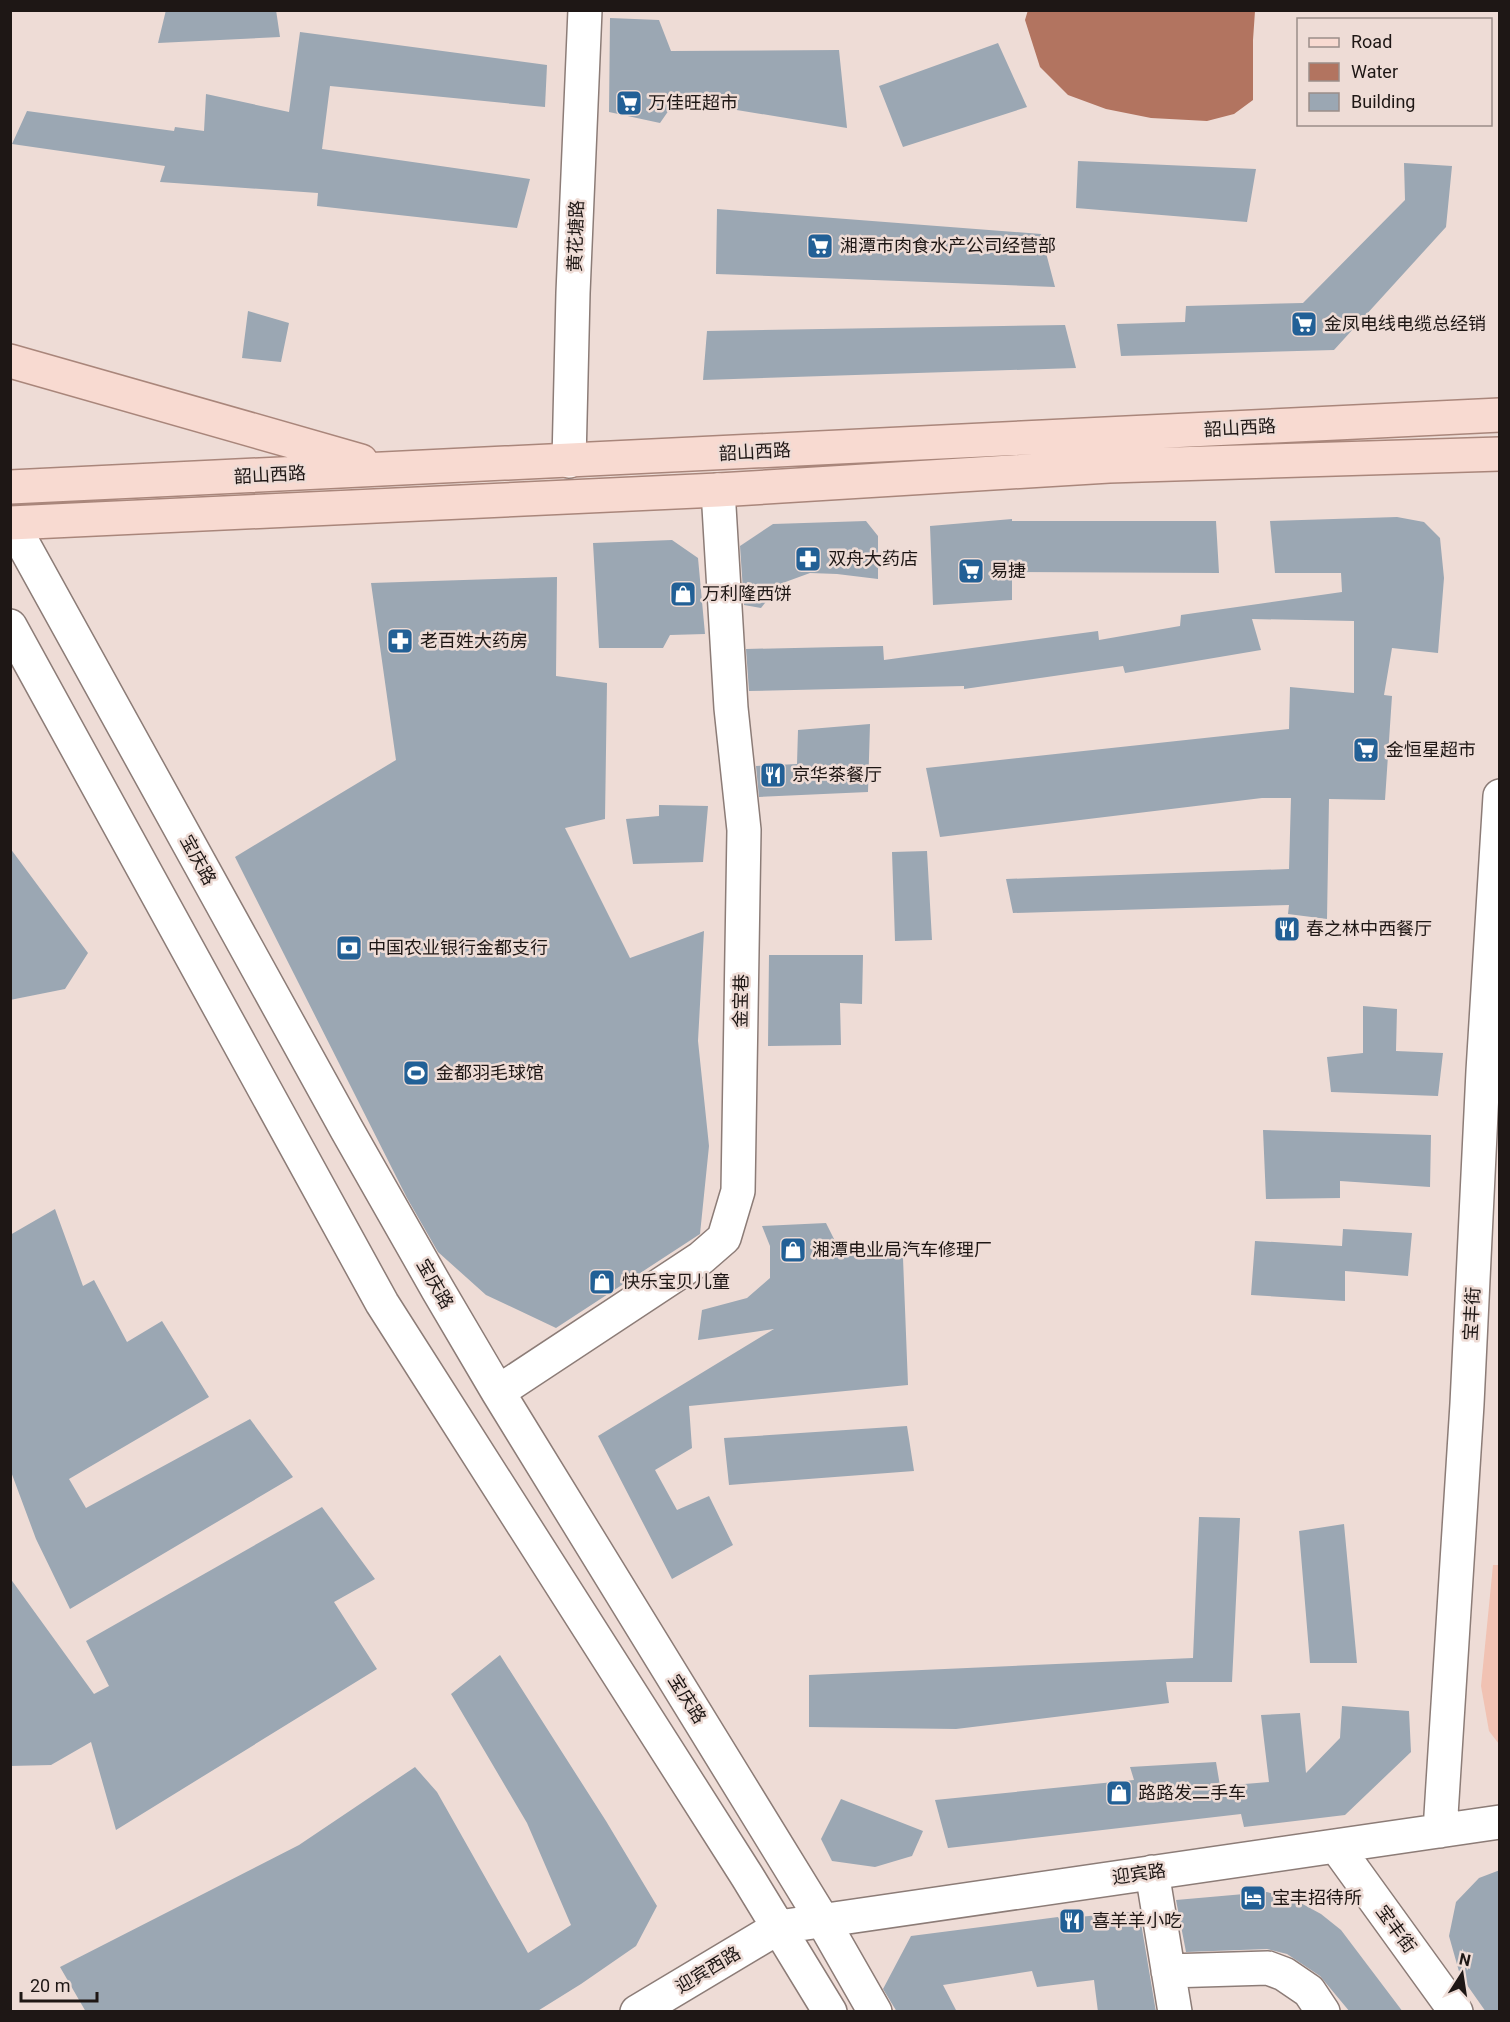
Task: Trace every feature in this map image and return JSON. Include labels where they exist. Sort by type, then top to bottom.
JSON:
[{"type":"main road","points":[[10,361],[389,469]]},
{"type":"main road","name":"韶山西路","points":[[10,487],[1500,415]]},
{"type":"main road","name":"韶山西路","points":[[14,526],[718,490],[1109,466],[1500,454]]},
{"type":"street","name":"黄花塘路","points":[[569,461],[573,293],[585,10]]},
{"type":"street","name":"金宝巷","points":[[498,1392],[701,1258],[717,1245],[724,1238],[738,1191],[744,830],[731,708],[718,490]]},
{"type":"street","name":"宝庆路","points":[[14,526],[347,1130],[498,1392],[823,1921],[875,2012]]},
{"type":"street","points":[[10,626],[382,1303],[830,2012]]},
{"type":"street","name":"宝丰街","points":[[1440,1831],[1496,909],[1500,796]]},
{"type":"street","name":"迎宾路","points":[[779,1928],[1500,1822]]},
{"type":"street","name":"宝丰街","points":[[1336,1846],[1456,2012]]},
{"type":"street","points":[[1152,1872],[1175,2012]]},
{"type":"street","name":"迎宾西路","points":[[637,2012],[779,1928]]},
{"type":"street","points":[[1168,1971],[1268,1968],[1284,1974],[1309,1991],[1323,2012]]},
{"type":"shaded area","points":[[1493,1565],[1500,1565],[1499,1744],[1489,1731],[1481,1686]]},
{"type":"water","points":[[1028,10],[1255,11],[1253,100],[1234,114],[1207,121],[1151,118],[1106,109],[1068,95],[1040,67],[1025,20]]},
{"type":"building","points":[[166,10],[276,10],[280,37],[158,43]]},
{"type":"building","points":[[610,18],[659,20],[671,51],[839,50],[847,128],[676,100],[660,123],[609,112]]},
{"type":"building","points":[[300,32],[547,65],[545,107],[330,86],[322,149],[530,179],[517,228],[317,206],[318,193],[160,182],[165,166],[12,144],[27,111],[174,131],[175,127],[204,131],[206,94],[289,112]]},
{"type":"building","points":[[998,43],[1027,107],[903,147],[879,86]]},
{"type":"building","points":[[1078,161],[1256,169],[1247,222],[1076,208]]},
{"type":"building","points":[[1404,163],[1452,166],[1446,227],[1334,350],[1121,356],[1117,324],[1185,322],[1186,306],[1303,303],[1405,200]]},
{"type":"building","points":[[717,209],[1041,234],[1055,287],[716,274]]},
{"type":"building","points":[[248,311],[289,323],[281,362],[242,358]]},
{"type":"building","points":[[1065,325],[1076,368],[703,380],[707,331]]},
{"type":"building","points":[[1397,517],[1424,522],[1440,538],[1444,578],[1438,653],[1392,648],[1384,695],[1392,696],[1385,800],[1329,799],[1327,919],[1288,914],[1289,905],[1013,913],[1006,879],[1289,869],[1291,798],[1262,798],[940,837],[926,768],[1289,729],[1290,687],[1354,693],[1354,621],[1252,619],[1261,650],[1125,673],[1123,666],[964,689],[964,686],[749,691],[746,649],[883,646],[884,660],[1098,631],[1099,640],[1180,626],[1181,615],[1342,592],[1341,573],[1275,573],[1270,521]]},
{"type":"building","points":[[1012,519],[1012,521],[1216,521],[1219,573],[1012,572],[1012,600],[933,605],[930,526]]},
{"type":"building","points":[[866,521],[878,536],[878,579],[810,573],[780,584],[761,608],[744,605],[740,546],[773,524]]},
{"type":"building","points":[[672,540],[698,558],[705,634],[670,635],[663,648],[599,648],[593,543]]},
{"type":"building","points":[[557,577],[556,676],[607,683],[605,819],[565,828],[630,958],[704,931],[698,1041],[709,1146],[700,1234],[556,1328],[486,1295],[438,1252],[407,1198],[235,857],[396,760],[371,583]]},
{"type":"building","points":[[870,724],[868,792],[759,797],[756,766],[797,764],[798,730]]},
{"type":"building","points":[[659,805],[708,806],[703,862],[633,864],[626,819],[659,816]]},
{"type":"building","points":[[10,848],[88,953],[65,989],[10,1000]]},
{"type":"building","points":[[927,851],[932,940],[895,941],[892,852]]},
{"type":"building","points":[[769,955],[863,955],[862,1004],[840,1003],[841,1045],[768,1046]]},
{"type":"building","points":[[1363,1006],[1397,1009],[1396,1051],[1443,1053],[1438,1096],[1331,1092],[1327,1057],[1363,1053]]},
{"type":"building","points":[[1263,1130],[1431,1135],[1430,1187],[1340,1181],[1340,1198],[1266,1199]]},
{"type":"building","points":[[55,1209],[83,1286],[94,1280],[127,1342],[162,1321],[209,1397],[69,1479],[86,1508],[250,1419],[293,1477],[70,1609],[36,1539],[10,1469],[10,1235]]},
{"type":"building","points":[[826,1223],[841,1253],[903,1258],[908,1385],[689,1406],[692,1448],[655,1470],[677,1510],[709,1496],[733,1545],[672,1579],[598,1436],[774,1329],[698,1340],[702,1310],[747,1298],[770,1278],[770,1246],[762,1226]]},
{"type":"building","points":[[1343,1229],[1412,1233],[1408,1276],[1345,1271],[1345,1301],[1251,1295],[1255,1241],[1342,1246]]},
{"type":"building","points":[[907,1426],[914,1471],[729,1485],[724,1438]]},
{"type":"building","points":[[322,1507],[375,1579],[334,1602],[377,1669],[116,1830],[91,1742],[51,1765],[10,1766],[10,1578],[94,1694],[109,1686],[86,1641]]},
{"type":"building","points":[[1199,1517],[1240,1518],[1232,1682],[1166,1682],[1169,1703],[956,1729],[809,1727],[809,1675],[1193,1658]]},
{"type":"building","points":[[1344,1524],[1357,1663],[1310,1663],[1299,1531]]},
{"type":"building","points":[[500,1655],[606,1821],[657,1906],[636,1946],[536,2012],[86,2012],[60,1967],[299,1845],[415,1767],[437,1792],[528,1953],[571,1925],[527,1823],[451,1694]]},
{"type":"building","points":[[1342,1706],[1409,1711],[1411,1752],[1345,1815],[1244,1827],[1241,1814],[948,1848],[935,1800],[1134,1780],[1130,1767],[1216,1762],[1220,1786],[1269,1782],[1261,1715],[1300,1713],[1306,1773],[1340,1738]]},
{"type":"building","points":[[841,1799],[923,1831],[912,1856],[875,1867],[832,1861],[821,1839]]},
{"type":"building","points":[[1500,1870],[1500,2012],[1486,2012],[1460,1975],[1449,1936],[1456,1902],[1479,1878]]},
{"type":"building","points":[[1267,1892],[1297,1901],[1321,1914],[1341,1930],[1403,2012],[1350,2012],[1320,1976],[1287,1954],[1267,1949],[1186,1952],[1176,1900]]},
{"type":"building","points":[[1139,1911],[1156,2012],[1098,2012],[1094,1980],[1037,1987],[1032,1971],[943,1985],[957,2012],[897,2012],[883,1989],[911,1936],[1058,1917],[1059,1919]]},
{"type":"place","name":"万佳旺超市","points":[[629,103]]},
{"type":"place","name":"湘潭市肉食水产公司经营部","points":[[820,246]]},
{"type":"place","name":"金凤电线电缆总经销","points":[[1304,324]]},
{"type":"place","name":"双舟大药店","points":[[808,559]]},
{"type":"place","name":"易捷","points":[[971,571]]},
{"type":"place","name":"万利隆西饼","points":[[683,594]]},
{"type":"place","name":"老百姓大药房","points":[[400,641]]},
{"type":"place","name":"金恒星超市","points":[[1366,750]]},
{"type":"place","name":"京华茶餐厅","points":[[773,775]]},
{"type":"place","name":"春之林中西餐厅","points":[[1287,929]]},
{"type":"place","name":"中国农业银行金都支行","points":[[349,948]]},
{"type":"place","name":"金都羽毛球馆","points":[[416,1073]]},
{"type":"place","name":"湘潭电业局汽车修理厂","points":[[793,1250]]},
{"type":"place","name":"快乐宝贝儿童","points":[[602,1282]]},
{"type":"place","name":"路路发二手车","points":[[1119,1793]]},
{"type":"place","name":"宝丰招待所","points":[[1253,1898]]},
{"type":"place","name":"喜羊羊小吃","points":[[1072,1921]]}]
